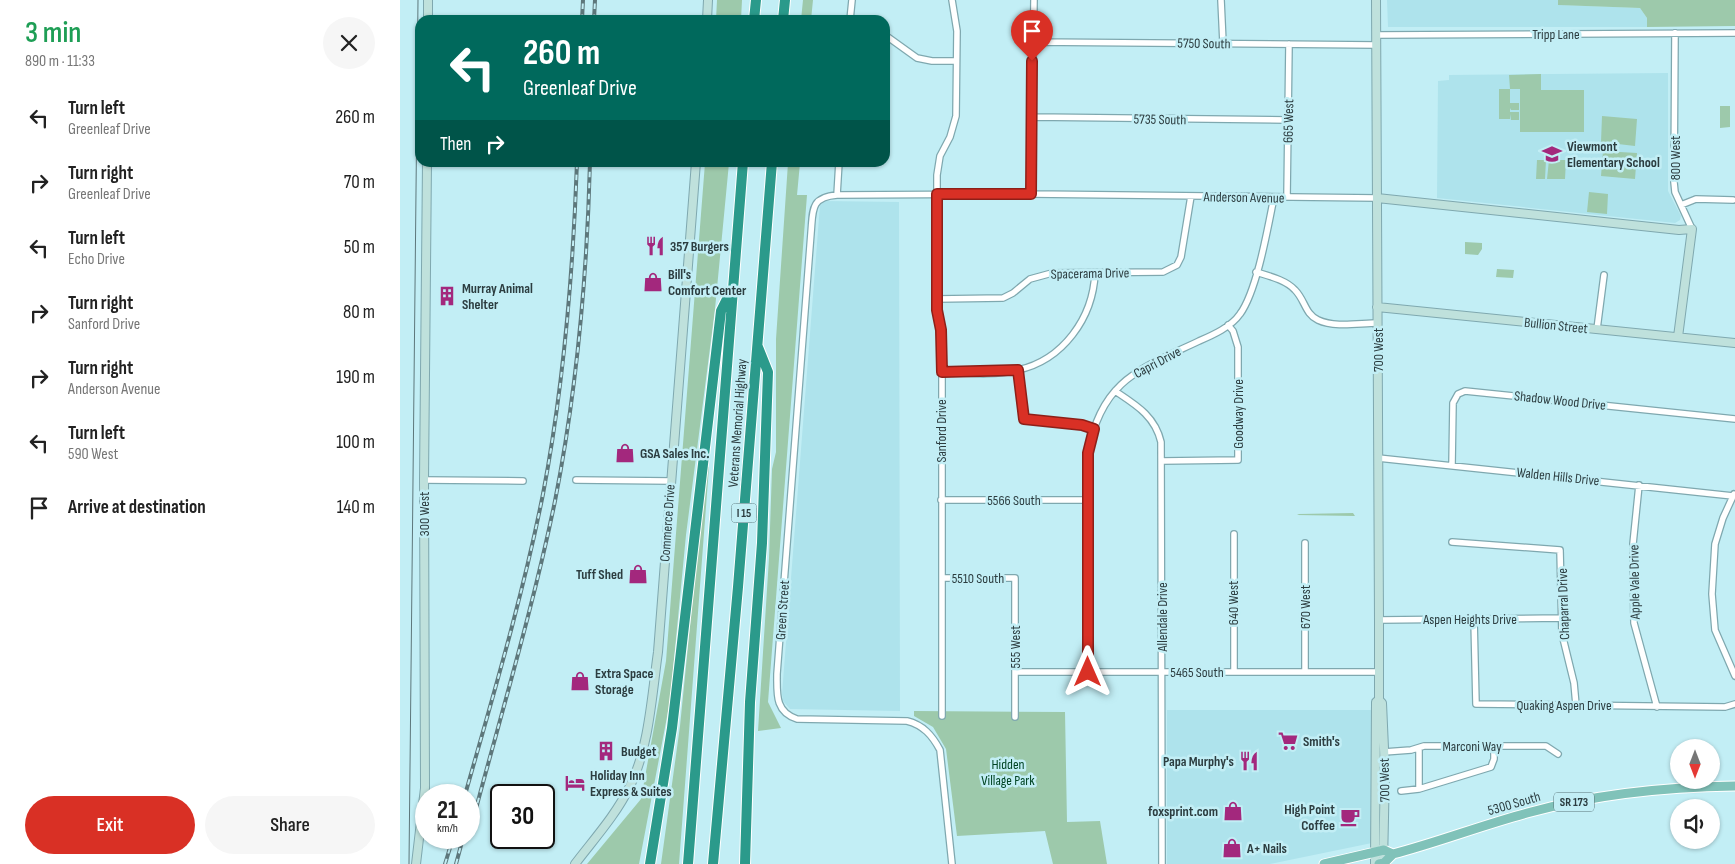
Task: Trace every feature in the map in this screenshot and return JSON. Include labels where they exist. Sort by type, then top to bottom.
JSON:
[{"type":"highway","points":[[754,15],[756,0]]},
{"type":"highway","points":[[784,15],[785,0]]},
{"type":"highway","name":"Veterans Memorial Highway","points":[[688,864],[712,578],[732,288],[743,167]]},
{"type":"highway","name":"Veterans Memorial Highway","points":[[713,864],[772,167]]},
{"type":"highway","points":[[650,864],[672,728],[721,311],[732,288]]},
{"type":"highway","points":[[745,864],[750,702],[762,543],[768,372],[757,344]]},
{"type":"main road","name":"5300 South","points":[[1324,864],[1384,852],[1532,812],[1646,791],[1735,786]]},
{"type":"main road","name":"5300 South","points":[[1380,864],[1384,852]]},
{"type":"street","points":[[428,0],[428,15]]},
{"type":"street","points":[[707,15],[708,0]]},
{"type":"street","points":[[850,15],[852,0]]},
{"type":"street","name":"Sanford Drive","points":[[942,716],[942,339],[937,299],[937,194],[940,156],[950,137],[956,116],[957,31],[952,0]]},
{"type":"street","points":[[1031,194],[1034,0]]},
{"type":"street","points":[[1221,0],[1223,43]]},
{"type":"street","name":"700 West","points":[[1376,0],[1378,672],[1379,700],[1382,703],[1384,752],[1384,852]]},
{"type":"street","name":"800 West","points":[[1675,34],[1674,182],[1681,205],[1692,229]]},
{"type":"street","name":"Tripp Lane","points":[[1376,35],[1735,34]]},
{"type":"street","points":[[890,39],[917,58],[932,61],[956,61]]},
{"type":"street","name":"5750 South","points":[[1032,42],[1376,45]]},
{"type":"street","name":"665 West","points":[[1287,197],[1289,44]]},
{"type":"street","name":"5735 South","points":[[1032,117],[1288,120]]},
{"type":"street","name":"300 West","points":[[416,864],[425,788],[424,480],[427,167]]},
{"type":"street","name":"Commerce Drive","points":[[575,864],[618,808],[631,784],[641,755],[658,652],[696,167]]},
{"type":"street","points":[[837,195],[839,167]]},
{"type":"street","name":"Anderson Avenue","points":[[812,221],[817,200],[837,195],[1031,194],[1377,198],[1679,230],[1692,229]]},
{"type":"street","name":"Spacerama Drive","points":[[937,299],[1003,298],[1042,274],[1163,272],[1177,265],[1181,256],[1190,196]]},
{"type":"street","name":"Capri Drive","points":[[1088,672],[1088,453],[1094,429],[1115,391],[1144,366],[1210,336],[1240,315],[1247,302],[1256,272],[1274,197]]},
{"type":"street","points":[[1681,205],[1696,199],[1733,200]]},
{"type":"street","name":"Green Street","points":[[812,221],[778,666],[778,703],[783,712],[797,719],[906,721],[915,723],[930,734],[940,750],[952,864]]},
{"type":"street","points":[[1678,338],[1692,229]]},
{"type":"street","points":[[1256,272],[1290,285],[1301,298],[1307,312],[1316,320],[1330,323],[1377,323]]},
{"type":"street","points":[[942,372],[1018,370],[1051,355],[1073,336],[1090,304],[1095,273]]},
{"type":"street","points":[[1597,329],[1604,275]]},
{"type":"street","name":"Bullion Street","points":[[1377,308],[1735,343]]},
{"type":"street","name":"Goodway Drive","points":[[1162,461],[1238,460],[1238,347],[1233,331],[1228,325]]},
{"type":"street","points":[[1018,370],[1024,419],[1082,425],[1094,429]]},
{"type":"street","name":"Allendale Drive","points":[[1115,391],[1140,408],[1156,424],[1162,442],[1162,864]]},
{"type":"street","name":"Shadow Wood Drive","points":[[1452,465],[1452,403],[1458,394],[1465,391],[1735,419]]},
{"type":"street","name":"Walden Hills Drive","points":[[1378,458],[1734,494]]},
{"type":"street","points":[[424,480],[522,481]]},
{"type":"street","points":[[576,480],[671,481]]},
{"type":"street","name":"Apple Vale Drive","points":[[1639,485],[1634,544],[1634,623],[1657,707]]},
{"type":"street","points":[[1734,494],[1715,544],[1712,609],[1715,630],[1735,676]]},
{"type":"street","name":"5566 South","points":[[941,500],[1087,500]]},
{"type":"street","name":"640 West","points":[[1234,534],[1234,672]]},
{"type":"street","name":"670 West","points":[[1305,542],[1305,672]]},
{"type":"street","name":"Chaparral Drive","points":[[1452,542],[1560,550],[1563,643],[1574,683],[1576,705]]},
{"type":"street","name":"5510 South","points":[[942,578],[1015,578]]},
{"type":"street","name":"555 West","points":[[1015,578],[1015,717]]},
{"type":"street","name":"Aspen Heights Drive","points":[[1379,620],[1561,618]]},
{"type":"street","name":"Quaking Aspen Drive","points":[[1474,619],[1476,704],[1725,707],[1735,704]]},
{"type":"street","name":"5465 South","points":[[1015,672],[1378,672]]},
{"type":"street","name":"700 West","points":[[1379,700],[1376,702],[1375,736],[1384,852]]},
{"type":"street","name":"Marconi Way","points":[[1384,752],[1424,746],[1546,746],[1558,754]]},
{"type":"street","points":[[1401,791],[1419,789],[1491,767],[1494,760],[1494,746]]},
{"type":"street","points":[[1419,748],[1419,789]]},
{"type":"street","points":[[1380,864],[1384,852]]},
{"type":"shaded area","points":[[1387,0],[1558,0],[1559,5],[1640,8],[1647,18],[1647,27],[1388,27]]},
{"type":"shaded area","name":"Viewmont Elementary School","points":[[1668,73],[1668,191],[1681,216],[1680,220],[1675,223],[1437,198],[1438,81],[1449,80],[1449,75]]},
{"type":"shaded area","points":[[824,201],[899,202],[900,711],[790,709],[783,701],[782,694],[820,205]]},
{"type":"shaded area","points":[[1167,710],[1373,710],[1372,843],[1270,864],[1167,864]]},
{"type":"green space","points":[[717,0],[742,0],[741,15],[716,15]]},
{"type":"green space","points":[[803,0],[813,0],[812,15],[802,15]]},
{"type":"green space","points":[[1558,0],[1735,0],[1735,26],[1647,27],[1647,18],[1640,8],[1558,5]]},
{"type":"green space","points":[[1541,74],[1541,90],[1584,90],[1584,132],[1520,132],[1520,89],[1510,89],[1509,75]]},
{"type":"green space","points":[[1499,89],[1510,89],[1510,103],[1519,103],[1519,110],[1511,110],[1510,108],[1510,112],[1519,112],[1519,120],[1511,120],[1510,114],[1510,119],[1499,119]]},
{"type":"green space","points":[[1720,106],[1730,106],[1730,127],[1720,128]]},
{"type":"green space","points":[[1602,116],[1637,119],[1635,146],[1601,142]]},
{"type":"green space","points":[[1603,151],[1637,153],[1635,179],[1601,176]]},
{"type":"green space","points":[[1537,160],[1546,160],[1545,179],[1536,179]]},
{"type":"green space","points":[[1549,160],[1566,160],[1565,179],[1547,179]]},
{"type":"green space","points":[[705,167],[729,167],[715,309],[686,535],[670,701],[639,864],[587,864],[641,799],[666,661]]},
{"type":"green space","points":[[788,167],[800,167],[797,195],[807,195],[768,702],[781,728],[758,731],[769,558],[772,469],[776,452],[776,339]]},
{"type":"green space","points":[[1589,192],[1608,194],[1607,214],[1587,212]]},
{"type":"green space","points":[[1465,242],[1482,243],[1482,249],[1478,255],[1465,254]]},
{"type":"green space","points":[[1497,269],[1514,270],[1513,278],[1496,277]]},
{"type":"green space","points":[[706,466],[709,467],[679,864],[661,864],[680,726]]},
{"type":"green space","points":[[1353,513],[1355,516],[1297,515],[1299,514]]},
{"type":"green space","name":"Hidden Village Park","points":[[914,711],[1065,712],[1067,822],[1100,821],[1107,864],[1053,864],[1045,831],[957,836],[946,749],[933,727],[914,716]]},
{"type":"tram line","points":[[418,0],[418,15]]},
{"type":"tram line","points":[[409,864],[416,167]]},
{"type":"railway","points":[[582,15],[583,0]]},
{"type":"railway","points":[[594,15],[595,0]]},
{"type":"railway","points":[[468,784],[517,608],[543,494],[562,370],[573,246],[577,167]]},
{"type":"railway","points":[[480,794],[536,585],[563,459],[580,333],[590,167]]},
{"type":"railway","points":[[445,864],[450,849]]},
{"type":"railway","points":[[456,864],[460,849]]},
{"type":"place","name":"Viewmont Elementary School","points":[[1552,154]]},
{"type":"place","name":"357 Burgers","points":[[655,246]]},
{"type":"place","name":"Bill's Comfort Center","points":[[653,282]]},
{"type":"place","name":"Murray Animal Shelter","points":[[447,296]]},
{"type":"place","name":"GSA Sales Inc.","points":[[625,453]]},
{"type":"place","name":"Tuff Shed","points":[[638,574]]},
{"type":"place","name":"Extra Space Storage","points":[[580,681]]},
{"type":"place","name":"Smith's","points":[[1288,741]]},
{"type":"place","name":"Budget","points":[[606,751]]},
{"type":"place","name":"Papa Murphy's","points":[[1249,761]]},
{"type":"place","name":"Holiday Inn Express & Suites","points":[[575,783]]},
{"type":"place","name":"foxsprint.com","points":[[1233,811]]},
{"type":"place","name":"High Point Coffee","points":[[1350,817]]},
{"type":"place","name":"A+ Nails","points":[[1232,848]]},
{"type":"route","points":[[1032,61],[1031,194],[937,194],[937,310],[942,339],[942,372],[1005,372],[1018,370],[1024,419],[1082,425],[1094,429],[1088,453],[1088,672]]}]
